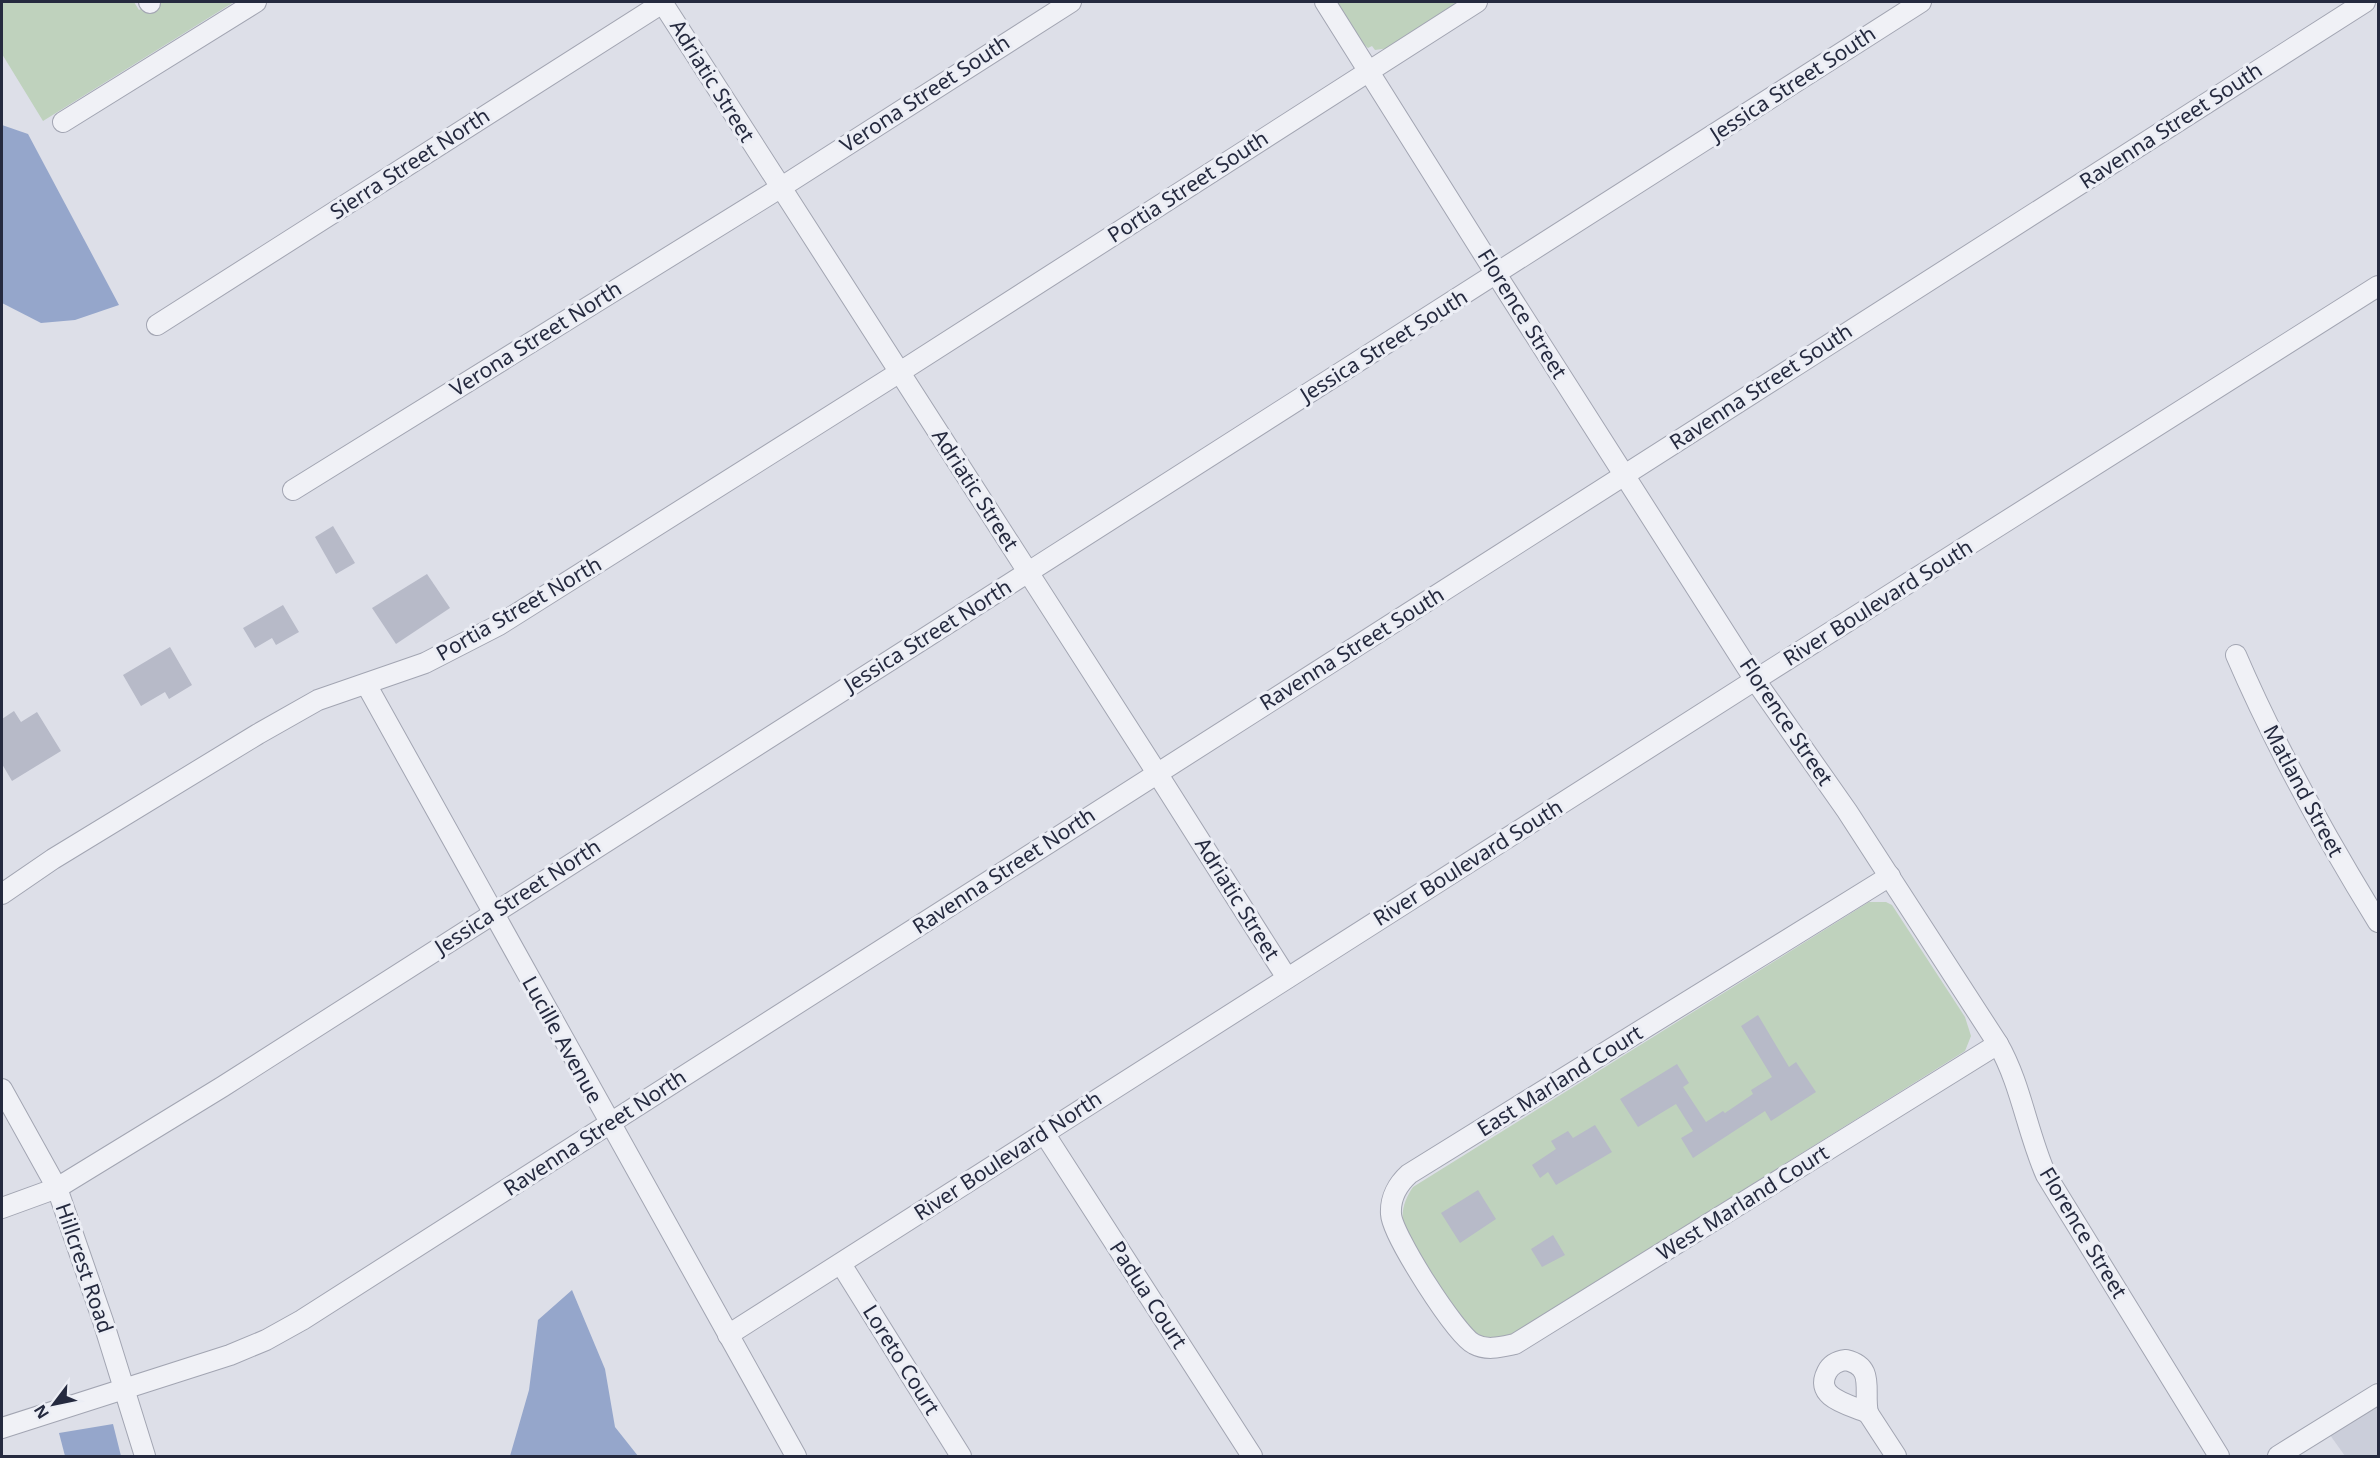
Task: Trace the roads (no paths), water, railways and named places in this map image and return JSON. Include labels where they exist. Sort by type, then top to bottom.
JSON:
[{"type":"street","points":[[63,122],[256,2]]},
{"type":"street","name":"Adriatic Street","points":[[663,2],[1287,978]]},
{"type":"street","name":"Sierra Street North","points":[[157,326],[663,2]]},
{"type":"street","name":"Verona Street South","points":[[780,188],[1071,2]]},
{"type":"street","name":"Florence Street","points":[[1325,2],[1755,680],[1890,876],[1998,1044],[2010,1068],[2036,1152],[2046,1175],[2218,1456]]},
{"type":"street","name":"Portia Street South","points":[[900,372],[1477,2]]},
{"type":"street","name":"Jessica Street South","points":[[1028,572],[1921,2]]},
{"type":"street","name":"Ravenna Street South","points":[[1157,773],[2365,2]]},
{"type":"street","name":"Verona Street North","points":[[293,490],[780,188]]},
{"type":"street","name":"River Boulevard South","points":[[1287,978],[2379,286]]},
{"type":"street","name":"Portia Street North","points":[[2,894],[53,859],[318,700],[425,663],[499,625],[900,372]]},
{"type":"street","name":"Jessica Street North","points":[[2,1208],[57,1188],[222,1087],[1028,572]]},
{"type":"street","name":"Matland Street","points":[[2236,655],[2256,703],[2328,841],[2379,922]]},
{"type":"street","name":"Lucille Avenue","points":[[366,684],[492,914],[796,1456]]},
{"type":"street","name":"Ravenna Street North","points":[[2,1428],[230,1355],[267,1340],[610,1124],[1157,773]]},
{"type":"street","name":"East Marland Court","points":[[1483,1347],[1466,1339],[1453,1324],[1398,1236],[1391,1213],[1396,1189],[1402,1180],[1890,876]]},
{"type":"street","name":"River Boulevard North","points":[[728,1335],[1287,978]]},
{"type":"street","name":"West Marland Court","points":[[1483,1347],[1503,1347],[1525,1339],[1998,1044]]},
{"type":"street","name":"Hillcrest Road","points":[[2,1089],[57,1188],[125,1388],[145,1456]]},
{"type":"street","name":"Padua Court","points":[[1044,1132],[1252,1456]]},
{"type":"street","name":"Loreto Court","points":[[841,1264],[960,1456]]},
{"type":"street","points":[[2278,1456],[2379,1394]]},
{"type":"street","points":[[1868,1413],[1896,1456]]},
{"type":"water","points":[[2,125],[28,134],[119,305],[75,320],[41,323],[2,303]]},
{"type":"water","points":[[572,1290],[605,1369],[615,1427],[638,1456],[510,1456],[529,1390],[538,1320]]},
{"type":"water","points":[[113,1424],[121,1456],[65,1456],[59,1433]]}]
